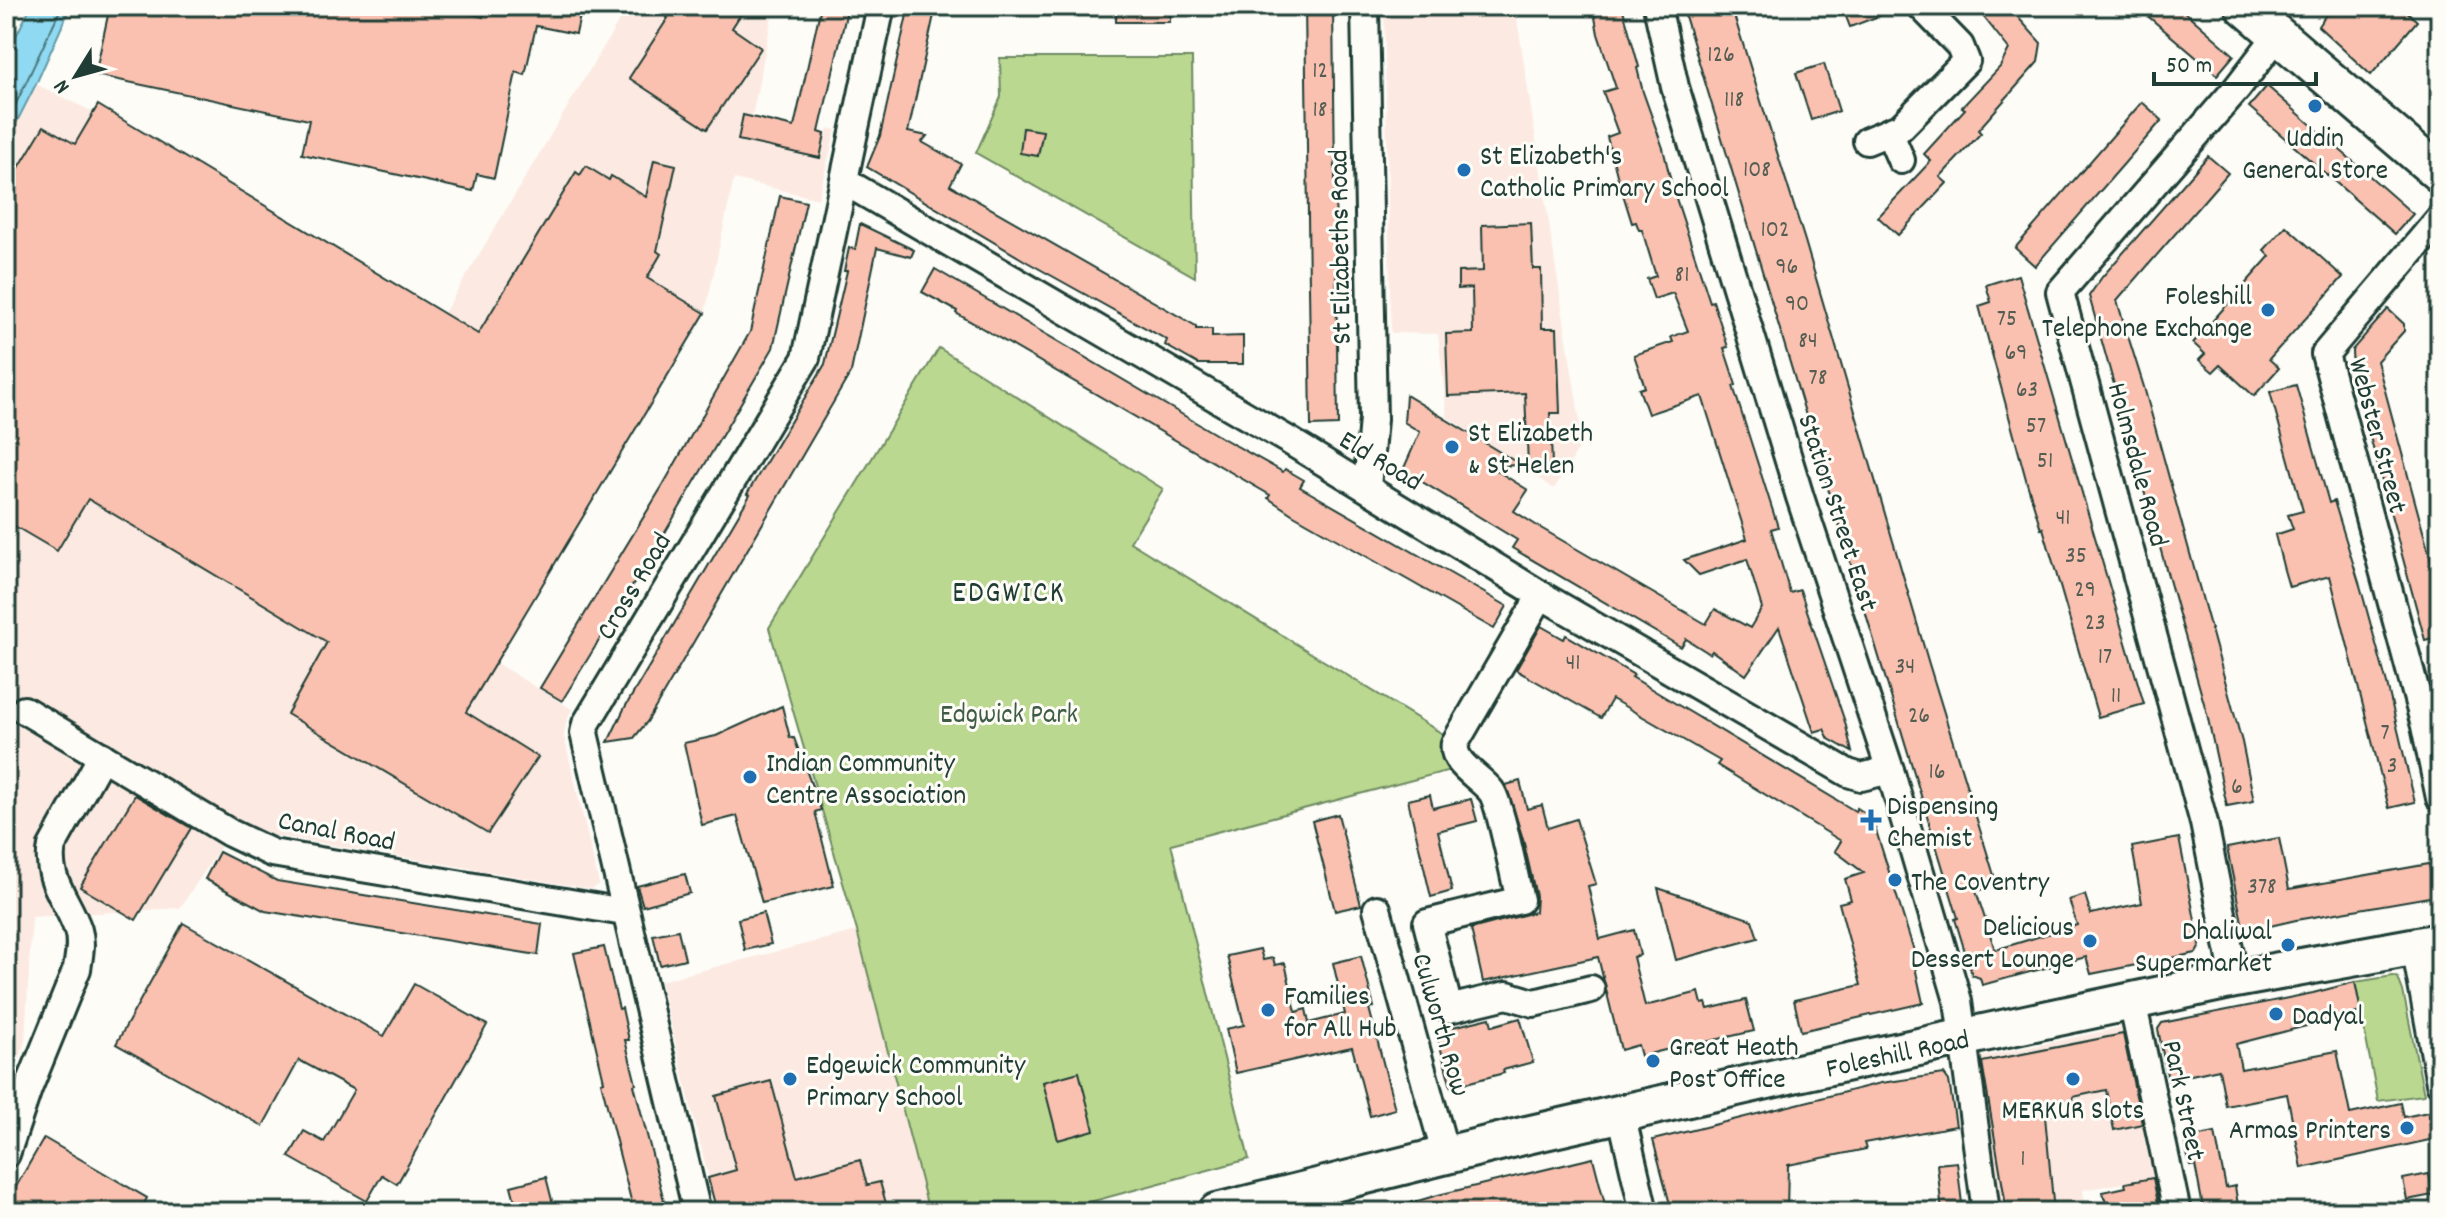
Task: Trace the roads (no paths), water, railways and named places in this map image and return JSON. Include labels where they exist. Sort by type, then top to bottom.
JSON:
[{"type":"main road","points":[[2247,7],[2440,174]]},
{"type":"main road","name":"Foleshill Road","points":[[1217,1212],[1621,1113],[1965,1036],[2235,979],[2428,944]]},
{"type":"street","name":"Cross Road","points":[[697,1212],[584,740],[586,724],[806,358],[881,6]]},
{"type":"street","name":"St Elizabeths Road","points":[[1365,6],[1373,419],[1367,487]]},
{"type":"street","name":"Station Street East","points":[[1657,6],[1675,87],[1800,497],[1890,770],[1958,1001],[1986,1212]]},
{"type":"street","points":[[1901,160],[1878,137],[1901,127],[1966,61],[1960,46],[1921,6]]},
{"type":"street","name":"Holmsdale Road","points":[[2235,979],[2204,823],[2060,292],[2237,88],[2277,36]]},
{"type":"street","name":"Eld Road","points":[[844,181],[1367,487],[1541,595],[1848,773],[1861,777],[1890,770]]},
{"type":"street","name":"Webster Street","points":[[2440,218],[2325,354],[2425,726],[2440,798]]},
{"type":"street","points":[[1541,595],[1453,751],[1493,793],[1520,900],[1427,923],[1449,1009],[1507,995],[1534,1003],[1591,989]]},
{"type":"street","name":"Canal Road","points":[[24,710],[230,833],[272,853],[624,912]]},
{"type":"street","points":[[6,1154],[28,1089],[77,969],[79,956],[79,933],[50,868],[52,846],[102,756]]},
{"type":"street","name":"Culworth Row","points":[[1377,909],[1446,1156]]},
{"type":"street","points":[[2428,944],[2440,1083]]},
{"type":"street","name":"Park Street","points":[[2132,1001],[2177,1212]]},
{"type":"street","points":[[1621,1113],[1644,1212]]},
{"type":"water","points":[[31,6],[71,6],[6,143],[6,56]]},
{"type":"place","name":"Uddin General Store","points":[[2315,106]]},
{"type":"place","name":"St Elizabeth's Catholic Primary School","points":[[1464,170]]},
{"type":"place","name":"Foleshill Telephone Exchange","points":[[2268,310]]},
{"type":"place","name":"St Elizabeth & St Helen","points":[[1452,447]]},
{"type":"place","name":"Indian Community Centre Association","points":[[750,777]]},
{"type":"place","name":"Dispensing Chemist","points":[[1871,820]]},
{"type":"place","name":"The Coventry","points":[[1895,880]]},
{"type":"place","name":"Delicious Dessert Lounge","points":[[2090,941]]},
{"type":"place","name":"Dhaliwal Supermarket","points":[[2288,945]]},
{"type":"place","name":"Families for All Hub","points":[[1268,1010]]},
{"type":"place","name":"Dadyal","points":[[2276,1014]]},
{"type":"place","name":"Great Heath Post Office","points":[[1653,1061]]},
{"type":"place","name":"Edgewick Community Primary School","points":[[790,1079]]},
{"type":"place","name":"MERKUR Slots","points":[[2073,1079]]},
{"type":"place","name":"Armas Printers","points":[[2407,1128]]},
{"type":"district","name":"EDGWICK","points":[[1009,591]]},
{"type":"park label","name":"Edgwick Park","points":[[1009,712]]}]
